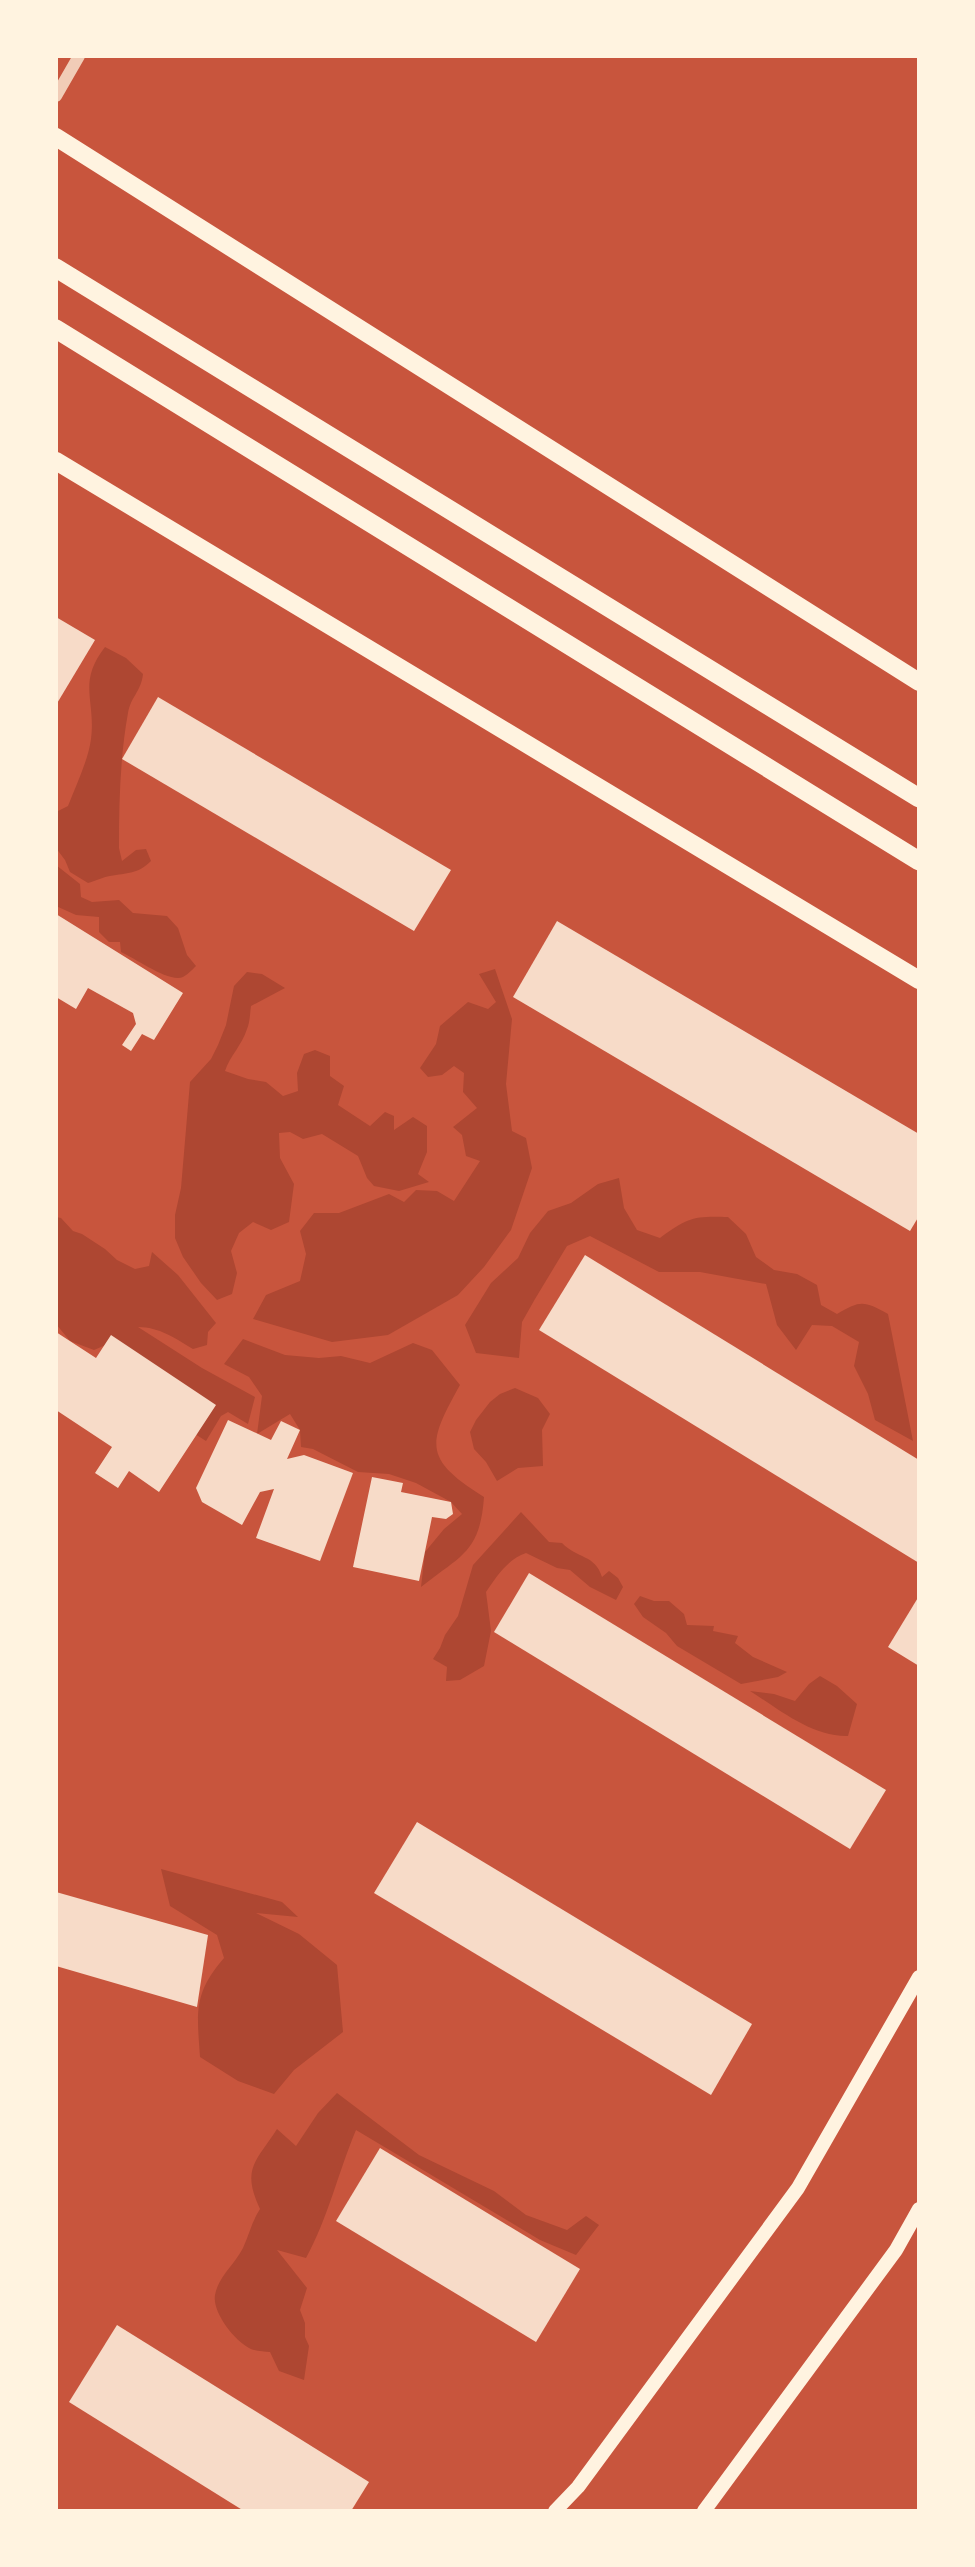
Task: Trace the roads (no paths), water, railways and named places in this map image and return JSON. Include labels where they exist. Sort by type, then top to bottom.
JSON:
[{"type":"highway","points":[[56,268],[919,797]]},
{"type":"highway","points":[[56,329],[919,861]]},
{"type":"main road","points":[[56,137],[919,682]]},
{"type":"main road","points":[[56,461],[919,980]]},
{"type":"main road","points":[[555,2511],[578,2487],[798,2188],[919,1977]]},
{"type":"main road","points":[[704,2511],[896,2250],[919,2209]]},
{"type":"street","points":[[56,96],[79,56]]}]
